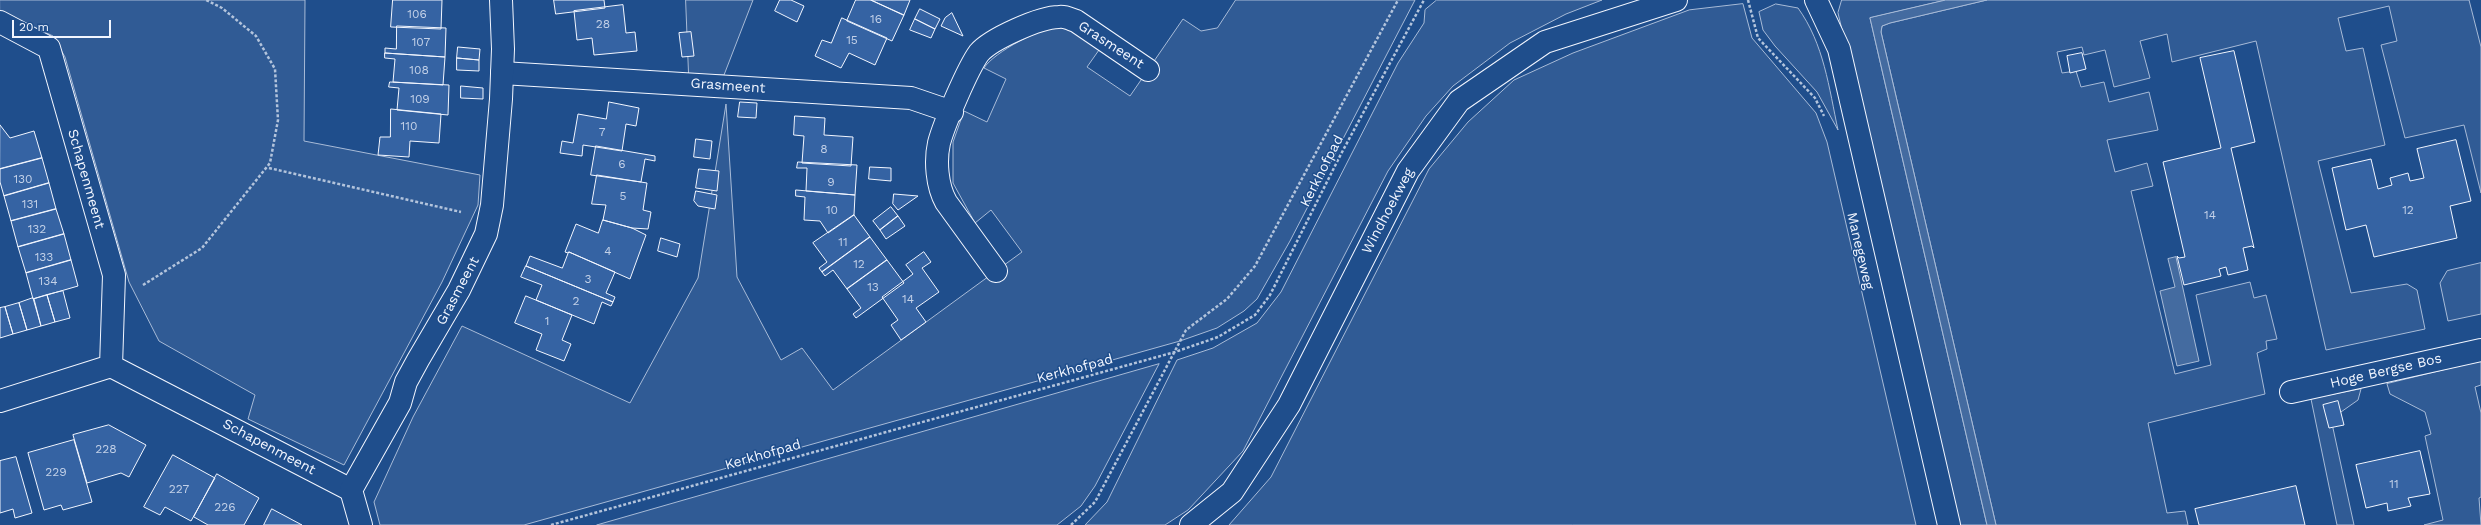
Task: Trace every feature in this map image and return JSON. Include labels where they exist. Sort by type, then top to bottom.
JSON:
[{"type":"street","name":"Grasmeent","points":[[351,490],[400,403],[406,382],[438,329],[480,251],[490,219],[502,73],[501,0]]},
{"type":"street","name":"Windhoekweg","points":[[1191,525],[1232,492],[1289,405],[1408,171],[1459,101],[1545,42],[1676,0]]},
{"type":"street","name":"Manegeweg","points":[[1816,0],[1839,49],[1950,525]]},
{"type":"street","name":"Grasmeent","points":[[996,271],[953,213],[941,192],[938,171],[939,143],[970,69],[980,52],[998,40],[1046,18],[1065,17],[1076,21],[1148,70]]},
{"type":"street","name":"Schapenmeent","points":[[0,22],[49,48],[114,275],[111,366],[351,490]]},
{"type":"street","name":"Grasmeent","points":[[502,73],[911,98],[952,112]]},
{"type":"street","name":"Hoge Bergse Bos","points":[[2291,392],[2481,350]]},
{"type":"street","points":[[0,401],[111,366]]},
{"type":"street","points":[[351,490],[361,525]]},
{"type":"path","points":[[136,281],[142,286],[202,248],[270,163],[278,120],[275,69],[256,36],[222,8],[206,0]]},
{"type":"path","points":[[1071,525],[1095,502],[1186,330],[1227,299],[1255,266],[1398,0]]},
{"type":"path","name":"Kerkhofpad","points":[[551,525],[1175,352],[1218,337],[1254,315],[1270,295],[1341,154],[1424,0]]},
{"type":"path","points":[[1748,0],[1758,38],[1815,98],[1825,119]]},
{"type":"path","points":[[269,168],[490,219]]},
{"type":"shaded area","points":[[0,0],[305,0],[304,141],[480,175],[478,205],[442,282],[344,465],[248,419],[255,395],[159,341],[129,282],[65,57],[53,36],[0,11]]},
{"type":"shaded area","points":[[686,0],[753,0],[724,75],[689,75]]},
{"type":"shaded area","points":[[1236,0],[1415,0],[1290,241],[1257,299],[1244,311],[1217,328],[1180,341],[524,525],[380,525],[374,502],[413,417],[462,326],[630,403],[698,278],[726,104],[737,277],[781,360],[802,348],[833,390],[1022,252],[991,210],[975,223],[953,183],[953,142],[964,111],[987,122],[1006,79],[984,68],[989,62],[997,55],[1031,35],[1054,28],[1067,29],[1099,50],[1087,67],[1130,96],[1183,19],[1201,31],[1217,28]]},
{"type":"shaded area","points":[[1437,0],[1602,0],[1566,14],[1510,43],[1453,86],[1426,116],[1388,171],[1243,451],[1188,510],[1165,525],[1085,525],[1107,502],[1177,360],[1213,348],[1257,323],[1281,292],[1398,63],[1424,23],[1425,10]]},
{"type":"shaded area","points":[[1842,0],[1946,0],[1870,18],[1987,525],[1960,525],[1838,13]]},
{"type":"shaded area","points":[[1946,0],[1987,0],[1890,23],[1882,26],[1881,32],[1996,525],[1987,525],[1870,18]]},
{"type":"shaded area","points":[[1987,0],[2469,0],[2481,47],[2481,193],[2464,125],[2405,138],[2381,45],[2397,41],[2389,6],[2338,18],[2346,51],[2363,48],[2385,145],[2318,161],[2351,293],[2407,284],[2417,290],[2425,329],[2326,350],[2256,41],[2172,62],[2167,34],[2140,41],[2150,78],[2114,87],[2105,50],[2084,55],[2082,47],[2057,52],[2062,73],[2076,71],[2081,87],[2104,82],[2109,102],[2149,92],[2158,130],[2107,140],[2115,172],[2147,163],[2153,186],[2131,191],[2175,374],[2211,365],[2196,295],[2250,282],[2254,298],[2266,295],[2277,339],[2266,341],[2267,349],[2257,353],[2265,394],[2148,423],[2167,513],[2185,511],[2188,525],[1996,525],[1881,32],[1882,26],[1890,23]]},
{"type":"shaded area","points":[[1743,4],[1752,38],[1816,113],[1827,142],[1916,525],[1229,525],[1271,477],[1429,169],[1468,122],[1514,80],[1573,53],[1689,10]]},
{"type":"shaded area","points":[[1776,4],[1798,8],[1814,36],[1820,51],[1828,82],[1838,130],[1817,92],[1775,46],[1763,30],[1759,12]]},
{"type":"shaded area","points":[[2176,257],[2199,361],[2177,366],[2160,291],[2175,287],[2168,259]]},
{"type":"shaded area","points":[[2481,263],[2481,314],[2448,321],[2440,283],[2447,271]]},
{"type":"shaded area","points":[[2481,361],[2481,385],[2475,387],[2481,413],[2481,497],[2479,498],[2481,525],[2424,525],[2443,520],[2425,436],[2431,434],[2425,412],[2390,394],[2387,384]]},
{"type":"shaded area","points":[[1159,364],[1095,486],[1081,506],[1057,525],[597,525]]},
{"type":"shaded area","points":[[2361,389],[2358,400],[2331,419],[2354,525],[2337,525],[2311,399]]},
{"type":"building","points":[[393,0],[442,0],[441,29],[391,27]]},
{"type":"building","points":[[554,0],[604,0],[605,8],[556,14]]},
{"type":"building","points":[[780,0],[791,0],[804,6],[797,22],[775,11]]},
{"type":"building","points":[[856,0],[871,0],[904,15],[892,41],[847,21]]},
{"type":"building","points":[[871,0],[910,0],[904,15]]},
{"type":"building","points":[[623,5],[626,33],[635,32],[637,51],[594,55],[592,38],[577,40],[574,11]]},
{"type":"building","points":[[920,9],[940,19],[935,29],[915,19]]},
{"type":"building","points":[[952,13],[963,36],[941,26],[945,18]]},
{"type":"building","points":[[842,18],[887,38],[875,65],[849,53],[841,68],[815,56],[822,40],[831,43]]},
{"type":"building","points":[[915,19],[935,29],[931,38],[910,30]]},
{"type":"building","points":[[397,26],[446,28],[445,57],[385,53],[385,48],[396,49]]},
{"type":"building","points":[[691,32],[694,56],[682,57],[679,33]]},
{"type":"building","points":[[458,47],[480,49],[479,60],[457,58]]},
{"type":"building","points":[[2234,51],[2255,142],[2231,148],[2254,248],[2252,246],[2243,248],[2248,270],[2228,275],[2226,267],[2219,269],[2221,276],[2184,285],[2177,256],[2179,258],[2185,257],[2163,162],[2221,148],[2200,58]]},
{"type":"building","points":[[385,53],[445,57],[443,85],[393,82],[395,59],[385,58]]},
{"type":"building","points":[[2082,53],[2086,69],[2070,73],[2067,56]]},
{"type":"building","points":[[457,58],[479,60],[479,71],[457,70]]},
{"type":"building","points":[[390,82],[449,85],[448,115],[397,110],[399,88],[389,87]]},
{"type":"building","points":[[461,86],[483,88],[483,99],[461,98]]},
{"type":"building","points":[[609,102],[639,108],[636,126],[626,124],[622,151],[583,145],[582,156],[560,153],[562,141],[573,143],[578,114],[606,119]]},
{"type":"building","points":[[740,102],[757,103],[756,118],[738,117]]},
{"type":"building","points":[[391,109],[441,114],[439,143],[410,141],[409,157],[378,155],[380,137],[390,137]]},
{"type":"building","points":[[795,116],[825,118],[824,135],[853,137],[851,166],[802,163],[804,136],[794,135]]},
{"type":"building","points":[[0,125],[10,138],[34,131],[42,158],[0,169]]},
{"type":"building","points":[[696,139],[712,141],[710,159],[694,157]]},
{"type":"building","points":[[2456,140],[2471,201],[2450,206],[2457,238],[2374,257],[2366,225],[2346,230],[2332,168],[2371,159],[2378,189],[2392,185],[2390,178],[2408,173],[2410,181],[2424,178],[2417,149]]},
{"type":"building","points":[[596,146],[655,156],[655,161],[645,159],[641,182],[591,175]]},
{"type":"building","points":[[42,158],[49,183],[4,196],[0,182],[0,169]]},
{"type":"building","points":[[798,162],[857,165],[855,195],[806,191],[807,168],[797,168]]},
{"type":"building","points":[[870,167],[891,168],[891,181],[869,179]]},
{"type":"building","points":[[699,169],[719,171],[717,191],[696,188]]},
{"type":"building","points":[[597,175],[647,183],[643,210],[651,212],[648,229],[632,228],[603,220],[606,205],[592,204]]},
{"type":"building","points":[[49,183],[56,209],[11,221],[4,196]]},
{"type":"building","points":[[796,190],[855,195],[854,215],[828,233],[820,221],[804,220],[805,197],[796,196]]},
{"type":"building","points":[[696,191],[717,195],[715,209],[698,206],[694,201]]},
{"type":"building","points":[[894,194],[918,196],[898,210],[893,204]]},
{"type":"building","points":[[891,207],[898,216],[880,230],[873,221]]},
{"type":"building","points":[[56,209],[64,234],[18,247],[11,221]]},
{"type":"building","points":[[854,215],[870,237],[822,272],[819,268],[827,262],[813,243]]},
{"type":"building","points":[[898,216],[905,226],[886,239],[880,230]]},
{"type":"building","points":[[603,220],[632,228],[646,235],[630,279],[569,252],[565,252],[576,224],[598,233]]},
{"type":"building","points":[[64,234],[71,260],[26,273],[18,247]]},
{"type":"building","points":[[870,237],[887,260],[847,289],[833,270],[825,276],[822,272]]},
{"type":"building","points":[[661,238],[680,244],[677,257],[658,251]]},
{"type":"building","points":[[569,252],[615,272],[606,293],[615,297],[613,302],[526,266],[530,256],[562,268]]},
{"type":"building","points":[[924,252],[931,262],[922,268],[939,292],[916,308],[926,322],[901,340],[891,325],[898,320],[882,297],[913,274],[906,265]]},
{"type":"building","points":[[71,260],[78,286],[33,299],[26,273]]},
{"type":"building","points":[[887,260],[904,283],[856,318],[853,314],[861,308],[847,289]]},
{"type":"building","points":[[526,266],[613,302],[611,306],[602,302],[594,324],[536,300],[542,285],[521,277]]},
{"type":"building","points":[[63,291],[70,318],[55,322],[47,295]]},
{"type":"building","points":[[47,295],[55,322],[41,326],[34,299]]},
{"type":"building","points":[[526,296],[572,315],[562,340],[571,344],[564,361],[536,350],[542,334],[515,323]]},
{"type":"building","points":[[33,298],[41,326],[27,330],[19,303]]},
{"type":"building","points":[[19,303],[27,330],[13,334],[5,307]]},
{"type":"building","points":[[5,307],[13,334],[0,338],[0,308]]},
{"type":"building","points":[[2338,401],[2344,425],[2329,428],[2323,405]]},
{"type":"building","points":[[109,425],[146,445],[129,477],[121,473],[87,483],[73,435]]},
{"type":"building","points":[[74,440],[92,502],[63,510],[61,505],[44,510],[28,453]]},
{"type":"building","points":[[2420,451],[2430,494],[2408,498],[2411,506],[2388,511],[2387,503],[2366,508],[2356,465]]},
{"type":"building","points":[[173,455],[215,478],[191,521],[165,507],[160,515],[144,507]]},
{"type":"building","points":[[16,457],[32,513],[15,518],[13,509],[0,513],[0,461]]},
{"type":"building","points":[[217,474],[259,498],[244,525],[208,525],[194,517]]},
{"type":"building","points":[[2296,486],[2305,525],[2199,525],[2195,509]]},
{"type":"building","points":[[272,509],[302,525],[264,525]]}]
